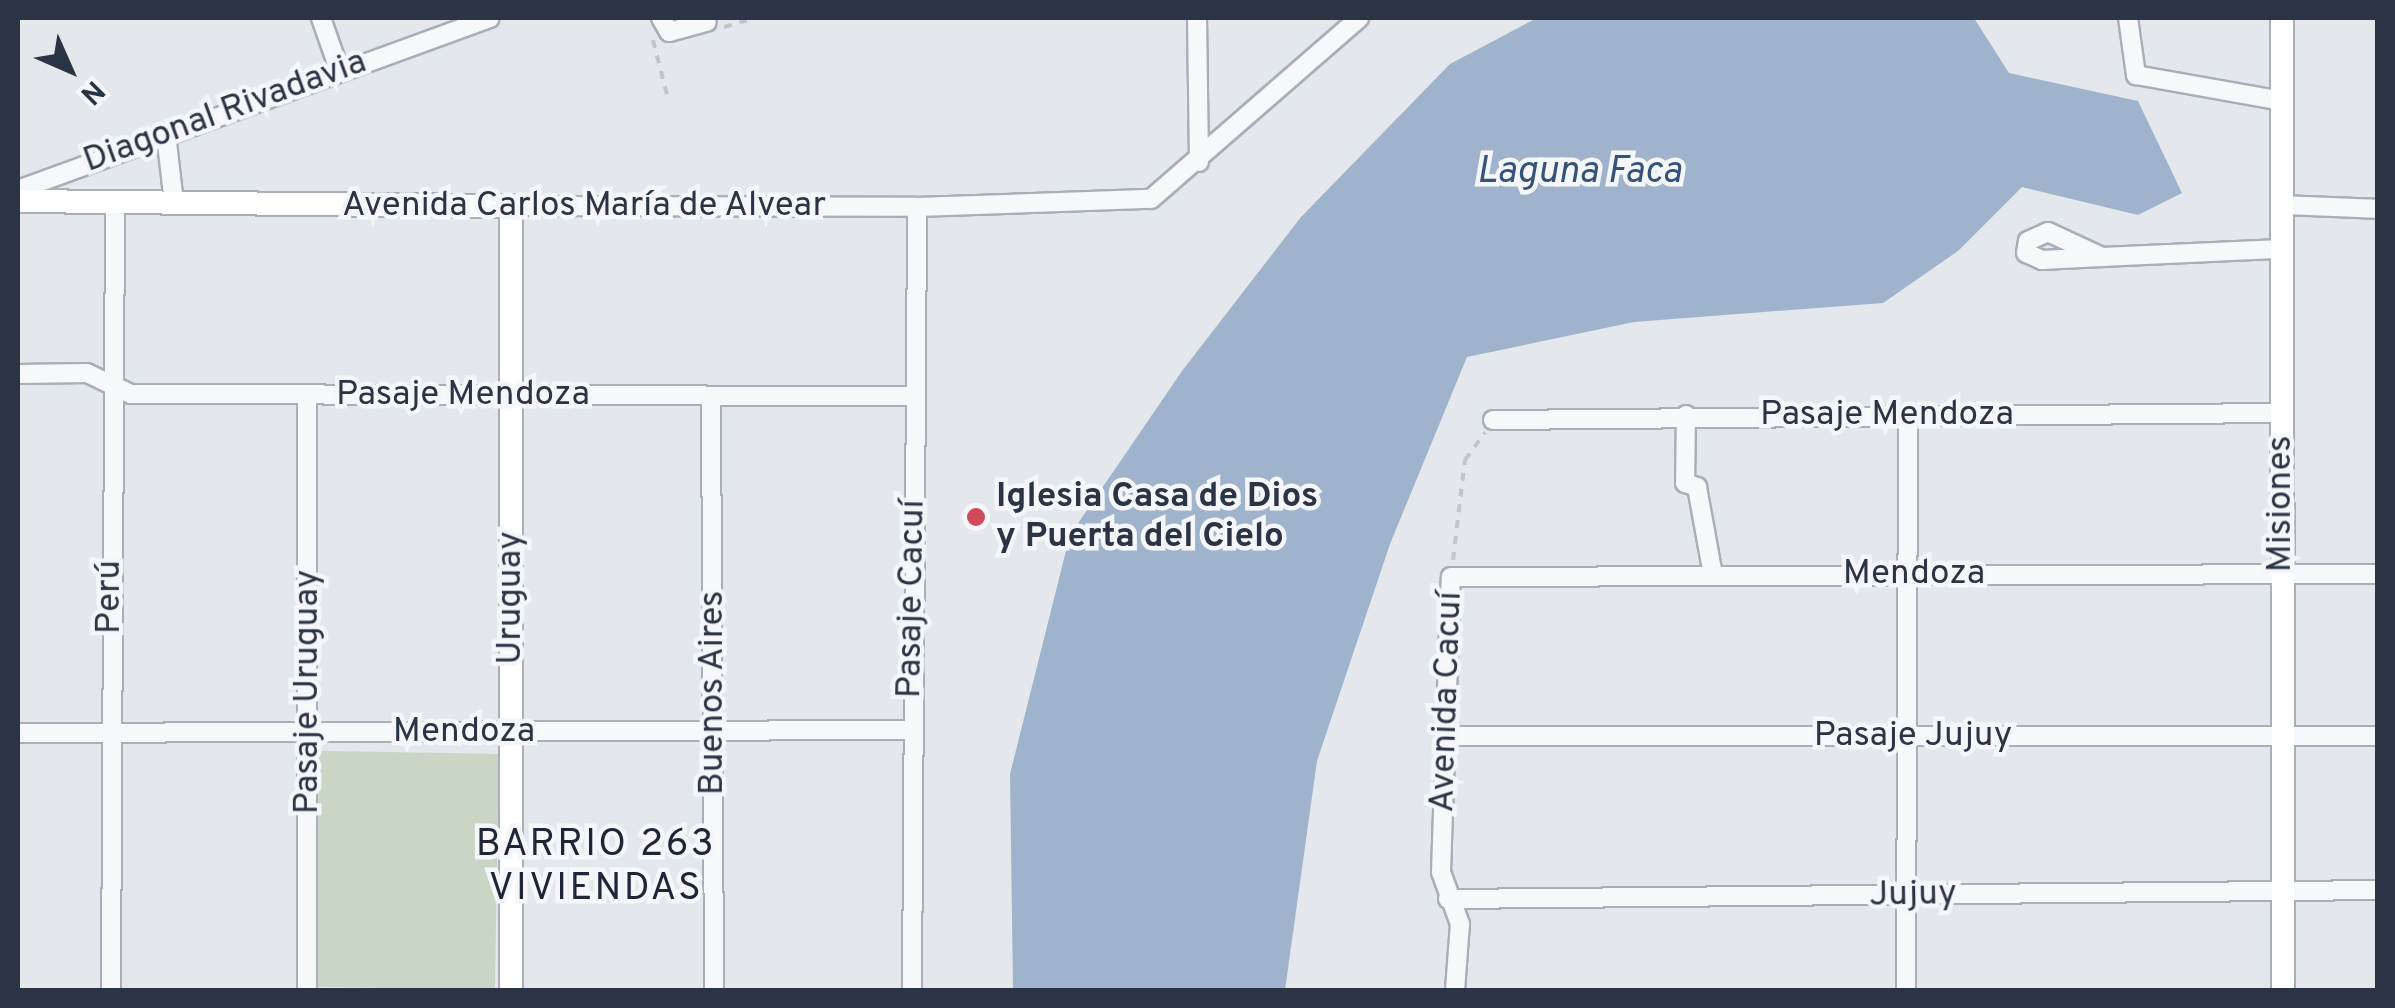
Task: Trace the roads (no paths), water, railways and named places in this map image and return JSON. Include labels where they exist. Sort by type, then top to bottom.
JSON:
[{"type":"street","points":[[321,18],[339,69]]},
{"type":"street","name":"Diagonal Rivadavia","points":[[18,190],[339,69],[490,18]]},
{"type":"street","points":[[1197,18],[1199,162]]},
{"type":"street","points":[[1199,162],[1359,18]]},
{"type":"street","points":[[2128,18],[2136,75],[2282,101]]},
{"type":"street","name":"Misiones","points":[[2282,18],[2283,990]]},
{"type":"street","points":[[665,25],[707,22]]},
{"type":"street","points":[[166,134],[174,203]]},
{"type":"street","name":"Avenida Carlos María de Alvear","points":[[18,201],[917,207],[1151,199],[1199,162]]},
{"type":"street","name":"Perú","points":[[111,990],[110,384],[114,203]]},
{"type":"street","points":[[2282,205],[2378,208]]},
{"type":"street","name":"Uruguay","points":[[510,990],[512,206]]},
{"type":"street","name":"Pasaje Cacuí","points":[[912,990],[910,730],[917,207]]},
{"type":"street","points":[[2102,257],[2282,249]]},
{"type":"street","name":"Pasaje Mendoza","points":[[18,374],[87,372],[131,394],[914,396]]},
{"type":"street","name":"Pasaje Uruguay","points":[[306,394],[306,990]]},
{"type":"street","name":"Buenos Aires","points":[[711,396],[714,990]]},
{"type":"street","name":"Pasaje Mendoza","points":[[1493,420],[2282,412]]},
{"type":"street","points":[[1906,990],[1908,414]]},
{"type":"street","points":[[1686,416],[1685,483],[1698,488],[1714,575]]},
{"type":"street","name":"Mendoza","points":[[1451,577],[2378,574]]},
{"type":"street","name":"Avenida Cacuí","points":[[1451,577],[1441,872],[1460,924],[1455,990]]},
{"type":"street","name":"Mendoza","points":[[18,733],[910,730]]},
{"type":"street","name":"Pasaje Jujuy","points":[[1448,736],[2378,736]]},
{"type":"street","name":"Jujuy","points":[[1448,899],[2378,890]]},
{"type":"water","name":"Laguna Faca","points":[[1537,18],[1974,18],[2009,73],[2138,101],[2182,193],[2138,215],[2022,187],[1958,251],[1883,303],[1634,322],[1467,357],[1390,544],[1317,761],[1285,990],[1013,990],[1010,774],[1070,535],[1182,371],[1301,217],[1450,64]]},
{"type":"place","name":"Iglesia Casa de Dios y Puerta del Cielo","points":[[976,517]]},
{"type":"district","name":"BARRIO 263 VIVIENDAS","points":[[596,868]]}]
